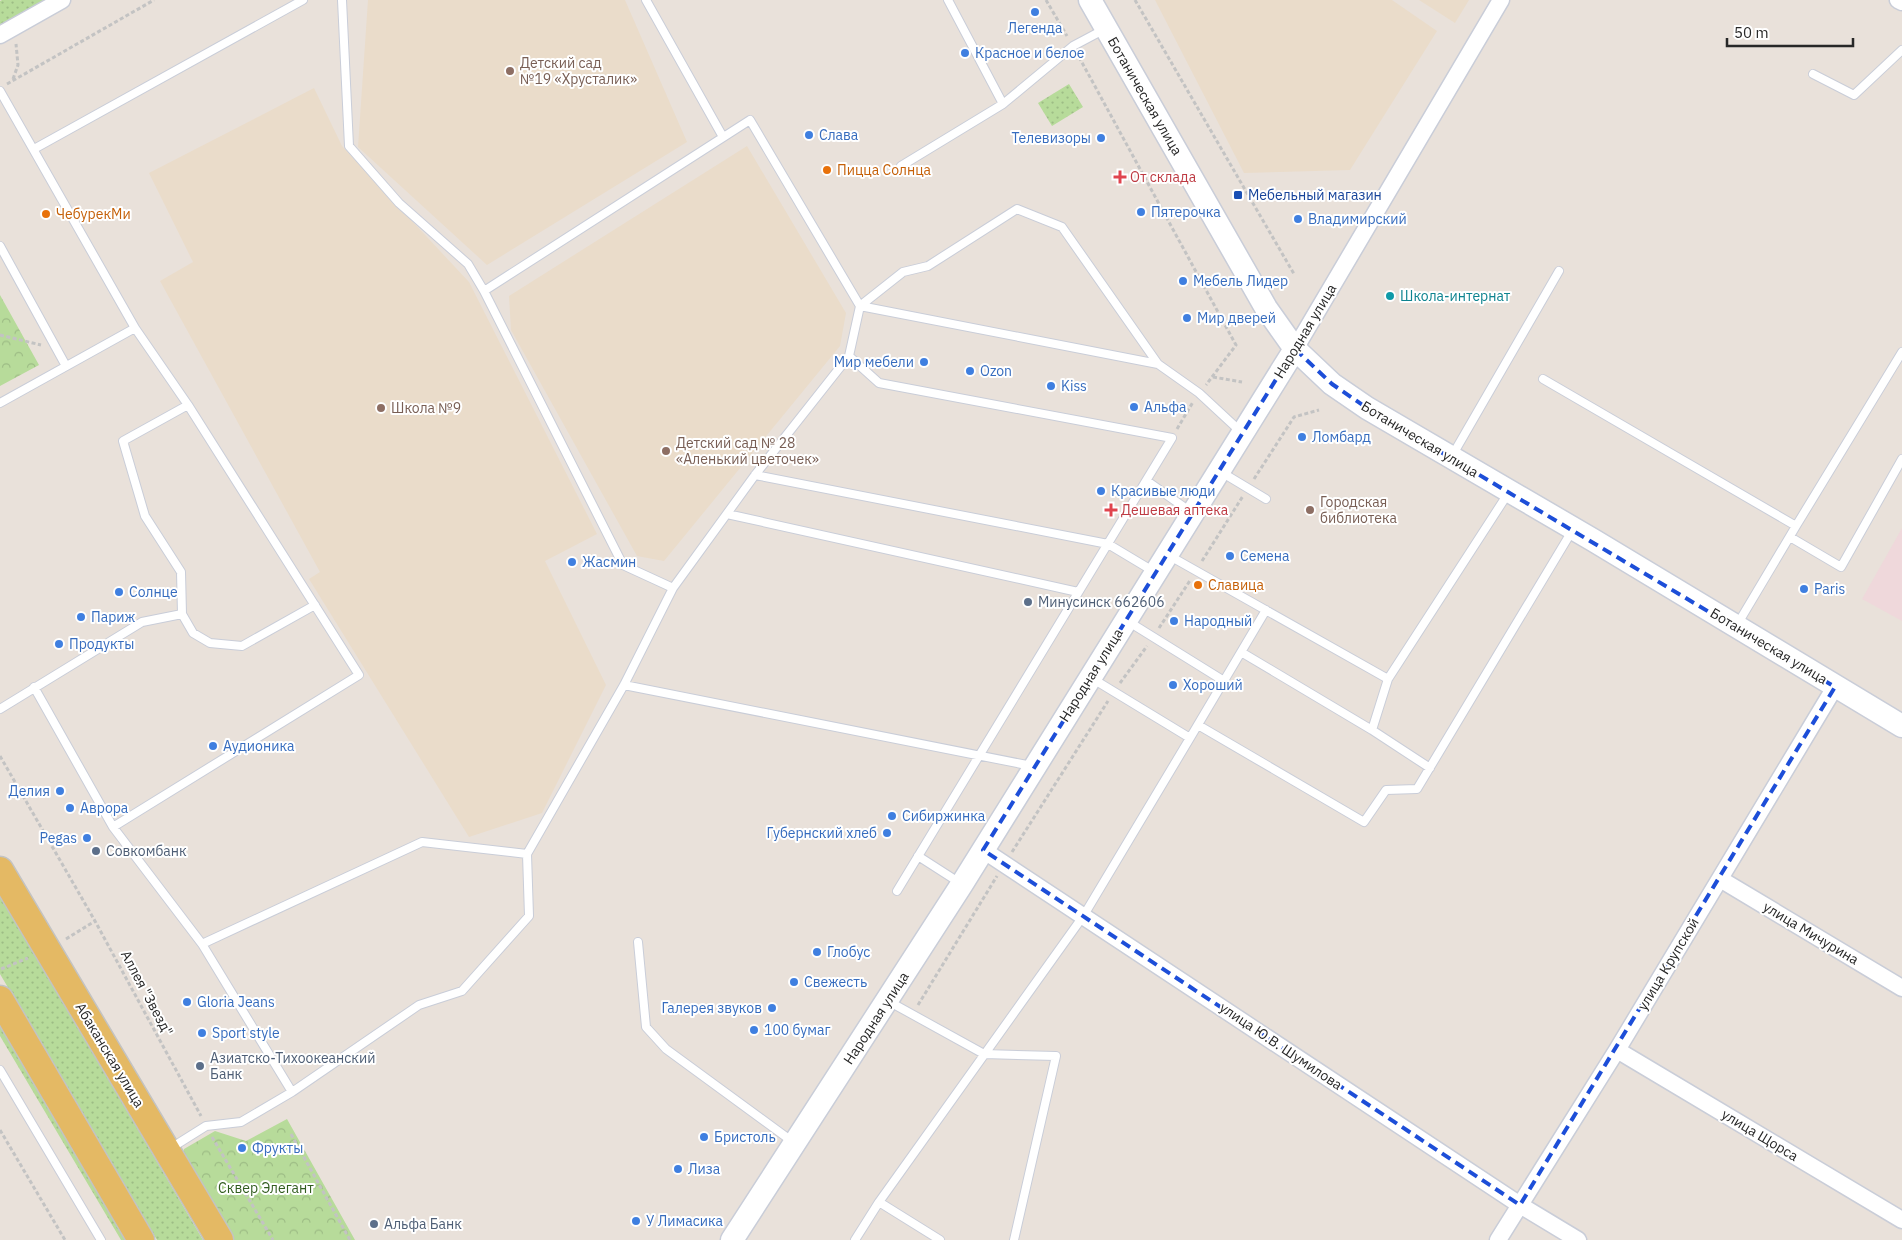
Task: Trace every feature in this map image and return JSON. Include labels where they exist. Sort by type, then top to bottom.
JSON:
[{"type":"main road","name":"Абаканская улица","points":[[0,870],[220,1240]]},
{"type":"main road","points":[[0,999],[141,1240]]},
{"type":"street","points":[[0,34],[62,0]]},
{"type":"street","name":"Ботаническая улица","points":[[1090,0],[1266,308],[1294,349],[1332,384],[1367,408],[1902,726]]},
{"type":"street","name":"Народная улица","points":[[732,1240],[962,884],[1089,676],[1219,471],[1294,349],[1501,0]]},
{"type":"street","points":[[1898,0],[1902,2]]},
{"type":"street","name":"улица Крупской","points":[[1498,1240],[1617,1050],[1835,686]]},
{"type":"street","name":"улица Ю.В. Шумилова","points":[[983,850],[1520,1204],[1578,1240]]},
{"type":"street","name":"улица Мичурина","points":[[1720,879],[1902,988]]},
{"type":"street","name":"улица Щорса","points":[[1617,1050],[1902,1220]]},
{"type":"lane","points":[[34,149],[303,0]]},
{"type":"lane","points":[[342,0],[349,146],[400,203],[468,264],[484,291],[623,565],[673,588]]},
{"type":"lane","points":[[646,0],[723,137]]},
{"type":"lane","points":[[948,0],[1003,104]]},
{"type":"lane","points":[[901,166],[1003,104],[1073,46],[1106,28]]},
{"type":"lane","points":[[1813,74],[1854,95],[1902,50]]},
{"type":"lane","points":[[0,90],[135,328],[188,405],[359,675],[113,828]]},
{"type":"lane","points":[[484,291],[750,120],[860,306],[1158,364]]},
{"type":"lane","points":[[167,1150],[206,1126],[241,1122],[292,1092],[419,1004],[462,992],[529,916],[527,854],[624,685],[673,588],[755,475],[849,356],[860,306],[903,272],[928,266],[1017,209],[1062,227],[1158,364],[1199,394],[1242,433]]},
{"type":"lane","points":[[0,246],[66,366]]},
{"type":"lane","points":[[1451,458],[1559,271]]},
{"type":"lane","points":[[0,403],[135,328]]},
{"type":"lane","points":[[1736,626],[1902,352]]},
{"type":"lane","points":[[849,356],[879,383],[1172,438],[897,891]]},
{"type":"lane","points":[[1543,379],[1796,526]]},
{"type":"lane","points":[[188,405],[123,441],[144,516],[181,572],[182,614],[193,633],[210,643],[242,646],[315,605]]},
{"type":"lane","points":[[1790,537],[1841,567],[1902,458]]},
{"type":"lane","points":[[1219,471],[1266,499]]},
{"type":"lane","points":[[755,475],[1108,544],[1161,563],[1266,610],[1388,679]]},
{"type":"lane","points":[[1147,482],[1192,513]]},
{"type":"lane","points":[[1372,730],[1388,679],[1509,492]]},
{"type":"lane","points":[[727,514],[1078,592]]},
{"type":"lane","points":[[1198,725],[1364,822],[1386,790],[1417,789],[1573,529]]},
{"type":"lane","points":[[855,1240],[879,1202],[1084,915],[1266,610]]},
{"type":"lane","points":[[0,709],[142,622],[182,614]]},
{"type":"lane","points":[[1125,620],[1224,681]]},
{"type":"lane","points":[[1241,652],[1372,730],[1430,768]]},
{"type":"lane","points":[[1089,676],[1190,738]]},
{"type":"lane","points":[[624,685],[1035,766]]},
{"type":"lane","points":[[34,687],[113,828],[202,944],[292,1092]]},
{"type":"lane","points":[[202,944],[422,842],[527,854]]},
{"type":"lane","points":[[918,856],[962,884]]},
{"type":"lane","points":[[638,942],[646,1027],[666,1050],[795,1143]]},
{"type":"lane","points":[[887,1000],[984,1054],[1056,1056],[1014,1240]]},
{"type":"lane","points":[[0,1070],[101,1240]]},
{"type":"lane","points":[[879,1202],[940,1240]]},
{"type":"path","points":[[0,90],[154,0]]},
{"type":"path","points":[[1046,0],[1236,344]]},
{"type":"path","points":[[1135,0],[1294,274]]},
{"type":"path","points":[[0,334],[56,349]]},
{"type":"path","points":[[1213,376],[1242,382]]},
{"type":"path","name":"Аллея \"Звезд\"","points":[[0,756],[95,921],[206,1126],[274,1240]]},
{"type":"path","points":[[60,943],[95,921]]},
{"type":"path","points":[[1,969],[33,956]]},
{"type":"path","points":[[0,1130],[65,1240]]},
{"type":"path","points":[[291,1134],[350,1240]]},
{"type":"highlighted area","points":[[1295,349],[1332,384],[1367,408],[1835,687],[1520,1205],[983,850]]},
{"type":"shaded area","name":"Детский сад №19 «Хрусталик»","points":[[368,0],[625,0],[687,142],[487,265],[358,147]]},
{"type":"shaded area","points":[[1155,0],[1392,0],[1437,31],[1350,170],[1244,173]]},
{"type":"shaded area","points":[[1419,0],[1469,0],[1455,23]]},
{"type":"shaded area","name":"Школа №9","points":[[314,88],[342,146],[469,282],[597,534],[545,561],[606,685],[542,813],[469,837],[309,579],[320,572],[160,281],[193,262],[149,173]]},
{"type":"shaded area","name":"Детский сад № 28 «Аленький цветочек»","points":[[747,146],[846,313],[840,346],[664,561],[637,556],[511,330],[509,296]]},
{"type":"shaded area","points":[[1902,528],[1902,621],[1862,599]]},
{"type":"green space","points":[[51,0],[0,28],[0,1]]},
{"type":"green space","points":[[1069,84],[1083,107],[1052,126],[1038,103]]},
{"type":"green space","points":[[0,295],[39,365],[0,386]]},
{"type":"green space","points":[[0,895],[203,1240],[157,1240],[0,974]]},
{"type":"green space","points":[[0,1018],[130,1240],[121,1240],[0,1036]]},
{"type":"green space","name":"Сквер Элегант","points":[[287,1119],[355,1240],[233,1240],[182,1156],[184,1149],[215,1131],[246,1141]]},
{"type":"place","name":"Легенда","points":[[1035,12]]},
{"type":"place","name":"Красное и белое","points":[[965,53]]},
{"type":"place","name":"Детский сад №19 «Хрусталик»","points":[[510,71]]},
{"type":"place","name":"Слава","points":[[809,135]]},
{"type":"place","name":"Телевизоры","points":[[1101,138]]},
{"type":"place","name":"Пицца Солнца","points":[[827,170]]},
{"type":"place","name":"От склада","points":[[1120,177]]},
{"type":"place","name":"Мебельный магазин","points":[[1238,195]]},
{"type":"place","name":"Пятерочка","points":[[1141,212]]},
{"type":"place","name":"ЧебурекМи","points":[[46,214]]},
{"type":"place","name":"Владимирский","points":[[1298,219]]},
{"type":"place","name":"Мебель Лидер","points":[[1183,281]]},
{"type":"place","name":"Школа-интернат","points":[[1390,296]]},
{"type":"place","name":"Мир дверей","points":[[1187,318]]},
{"type":"place","name":"Мир мебели","points":[[924,362]]},
{"type":"place","name":"Ozon","points":[[970,371]]},
{"type":"place","name":"Kiss","points":[[1051,386]]},
{"type":"place","name":"Альфа","points":[[1134,407]]},
{"type":"place","name":"Школа №9","points":[[381,408]]},
{"type":"place","name":"Ломбард","points":[[1302,437]]},
{"type":"place","name":"Детский сад № 28 «Аленький цветочек»","points":[[666,451]]},
{"type":"place","name":"Красивые люди","points":[[1101,491]]},
{"type":"place","name":"Дешевая аптека","points":[[1111,510]]},
{"type":"place","name":"Городская библиотека","points":[[1310,510]]},
{"type":"place","name":"Семена","points":[[1230,556]]},
{"type":"place","name":"Жасмин","points":[[572,562]]},
{"type":"place","name":"Славица","points":[[1198,585]]},
{"type":"place","name":"Paris","points":[[1804,589]]},
{"type":"place","name":"Солнце","points":[[119,592]]},
{"type":"place","name":"Минусинск 662606","points":[[1028,602]]},
{"type":"place","name":"Париж","points":[[81,617]]},
{"type":"place","name":"Народный","points":[[1174,621]]},
{"type":"place","name":"Продукты","points":[[59,644]]},
{"type":"place","name":"Хороший","points":[[1173,685]]},
{"type":"place","name":"Аудионика","points":[[213,746]]},
{"type":"place","name":"Делия","points":[[60,791]]},
{"type":"place","name":"Аврора","points":[[70,808]]},
{"type":"place","name":"Сибиржинка","points":[[892,816]]},
{"type":"place","name":"Губернский хлеб","points":[[887,833]]},
{"type":"place","name":"Pegas","points":[[87,838]]},
{"type":"place","name":"Совкомбанк","points":[[96,851]]},
{"type":"place","name":"Глобус","points":[[817,952]]},
{"type":"place","name":"Свежесть","points":[[794,982]]},
{"type":"place","name":"Gloria Jeans","points":[[187,1002]]},
{"type":"place","name":"Галерея звуков","points":[[772,1008]]},
{"type":"place","name":"100 бумаг","points":[[754,1030]]},
{"type":"place","name":"Sport style","points":[[202,1033]]},
{"type":"place","name":"Азиатско-Тихоокеанский Банк","points":[[200,1066]]},
{"type":"place","name":"Бристоль","points":[[704,1137]]},
{"type":"place","name":"Фрукты","points":[[242,1148]]},
{"type":"place","name":"Лиза","points":[[678,1169]]},
{"type":"place","name":"У Лимасика","points":[[636,1221]]},
{"type":"place","name":"Альфа Банк","points":[[374,1224]]}]
